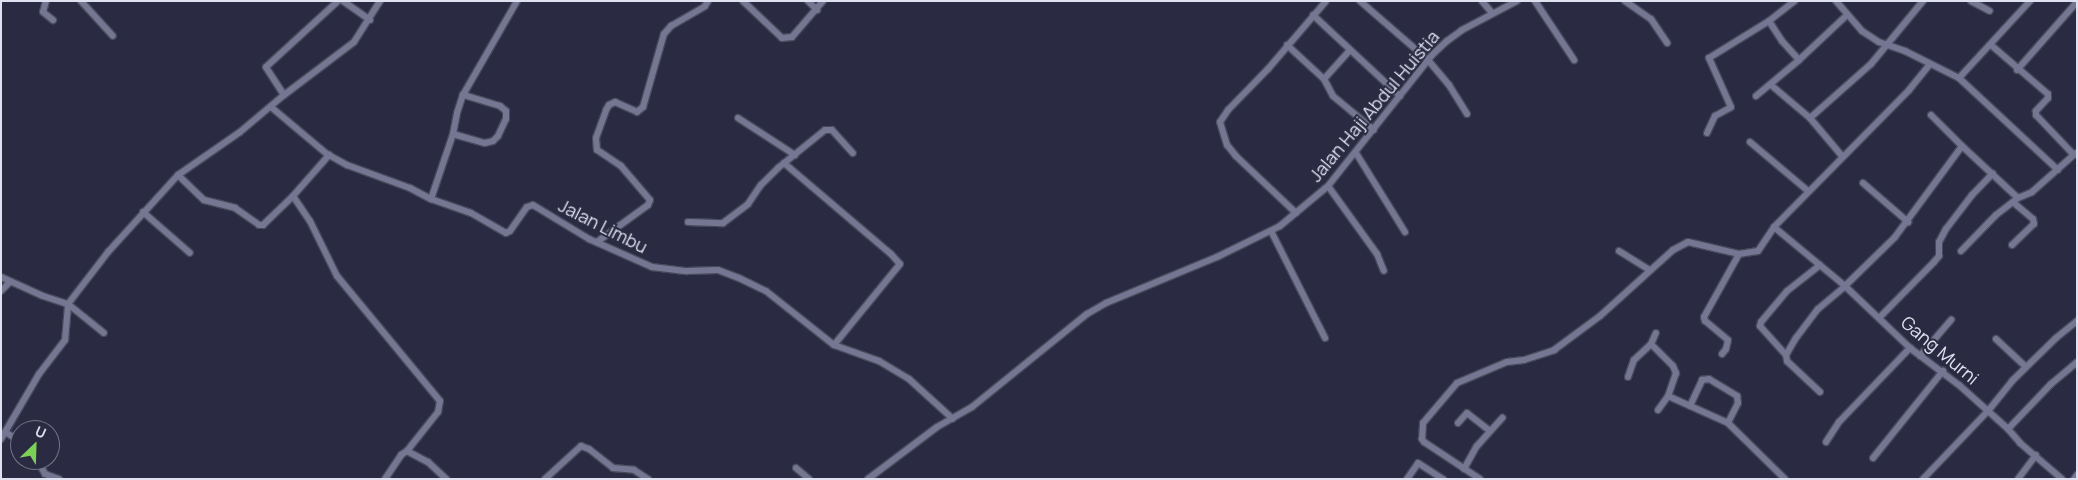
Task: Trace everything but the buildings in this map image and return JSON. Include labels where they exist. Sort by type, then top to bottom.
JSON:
[{"type":"street","points":[[46,1],[43,12],[53,20]]},
{"type":"street","points":[[81,1],[113,36]]},
{"type":"street","points":[[284,94],[266,67],[289,48],[338,1]]},
{"type":"street","points":[[343,1],[370,20]]},
{"type":"street","points":[[1,439],[39,374],[65,340],[68,304],[108,252],[178,175],[240,132],[284,94],[354,42],[370,20],[380,1]]},
{"type":"street","points":[[431,199],[453,134],[463,95],[517,1]]},
{"type":"street","points":[[597,242],[650,203],[621,166],[597,150],[596,138],[606,110],[616,102],[637,112],[643,107],[664,34],[671,26],[705,6],[708,1]]},
{"type":"street","points":[[743,1],[782,38],[792,37],[823,1]]},
{"type":"street","points":[[808,1],[817,10]]},
{"type":"street","points":[[1296,213],[1236,156],[1227,145],[1220,122],[1228,110],[1326,1]]},
{"type":"street","points":[[1360,1],[1428,60],[1449,85],[1467,114]]},
{"type":"street","points":[[1482,1],[1492,13]]},
{"type":"street","name":"Jalan Haji Abdul Huistia","points":[[868,479],[937,427],[972,407],[1087,314],[1106,303],[1217,257],[1271,231],[1296,213],[1328,186],[1428,60],[1447,41],[1492,13],[1517,1]]},
{"type":"street","points":[[1535,1],[1574,60]]},
{"type":"street","points":[[1625,1],[1650,19],[1667,43]]},
{"type":"street","points":[[1836,1],[1862,31],[1887,45],[1959,78],[2058,170]]},
{"type":"street","points":[[1810,118],[1871,64],[1923,1]]},
{"type":"street","points":[[1971,1],[1990,11]]},
{"type":"street","points":[[1959,78],[2030,1]]},
{"type":"street","points":[[2017,70],[2077,2]]},
{"type":"street","points":[[1707,133],[1715,116],[1731,107],[1709,58],[1769,21],[1791,3]]},
{"type":"street","points":[[1313,15],[1400,96]]},
{"type":"street","points":[[1756,96],[1771,85],[1847,15]]},
{"type":"street","points":[[1769,21],[1782,41],[1799,60]]},
{"type":"street","points":[[1287,45],[1324,79],[1333,96],[1374,130]]},
{"type":"street","points":[[1961,251],[1989,222],[2016,200],[2032,192],[2076,153],[2036,115],[2036,111],[2048,98],[2048,94],[2017,70],[1991,45]]},
{"type":"street","points":[[1324,79],[1350,50]]},
{"type":"street","points":[[1480,479],[1422,439],[1423,423],[1439,401],[1456,383],[1507,362],[1524,360],[1554,350],[1600,316],[1673,250],[1688,242],[1738,254],[1758,251],[1774,227],[1909,90],[1930,64]]},
{"type":"street","points":[[1771,85],[1810,118],[1842,156]]},
{"type":"street","points":[[453,134],[485,143],[493,141],[498,136],[506,120],[506,111],[500,106],[463,95]]},
{"type":"street","name":"Jalan Limbu","points":[[271,107],[329,155],[347,165],[471,213],[506,232],[510,231],[527,207],[533,205],[597,242],[652,267],[687,271],[718,270],[739,278],[766,291],[834,345],[879,361],[909,379],[953,419]]},
{"type":"street","points":[[1931,115],[1993,173],[2033,220],[2034,224],[2012,245]]},
{"type":"street","points":[[738,118],[795,155]]},
{"type":"street","points":[[688,222],[723,224],[748,204],[761,185],[784,163],[829,129],[853,153]]},
{"type":"street","points":[[1750,142],[1808,191]]},
{"type":"street","points":[[1786,355],[1796,338],[1818,310],[1846,286],[1908,222],[1962,146]]},
{"type":"street","points":[[1356,153],[1406,232]]},
{"type":"street","points":[[178,175],[204,200],[234,208],[259,225],[263,225],[293,196],[329,155]]},
{"type":"street","points":[[784,163],[891,254],[900,264],[834,345]]},
{"type":"street","points":[[1879,318],[1939,256],[1939,242],[1946,229],[1972,195],[1993,173]]},
{"type":"street","points":[[1864,183],[1908,222]]},
{"type":"street","points":[[1328,186],[1376,254],[1384,271]]},
{"type":"street","points":[[293,196],[310,221],[338,276],[440,401],[438,412],[408,451],[401,455],[385,479]]},
{"type":"street","points":[[143,212],[190,252]]},
{"type":"street","name":"Gang Murni","points":[[1774,227],[1846,286],[1910,348],[1943,371],[2008,429],[2020,443],[2062,479]]},
{"type":"street","points":[[1271,231],[1325,338]]},
{"type":"street","points":[[1619,251],[1649,270]]},
{"type":"street","points":[[1722,354],[1726,349],[1728,340],[1705,322],[1704,317],[1738,254]]},
{"type":"street","points":[[1820,265],[1787,292],[1761,322],[1760,326],[1786,355],[1787,361],[1820,392]]},
{"type":"street","points":[[1,277],[9,283],[68,304],[104,333]]},
{"type":"street","points":[[1,291],[9,283]]},
{"type":"street","points":[[1920,356],[1951,320]]},
{"type":"street","points":[[1922,479],[1988,411],[2026,367],[2077,321]]},
{"type":"street","points":[[1628,377],[1634,360],[1651,344],[1656,333]]},
{"type":"street","points":[[1996,339],[2026,367]]},
{"type":"street","points":[[1651,344],[1673,366],[1676,373],[1668,396],[1658,410]]},
{"type":"street","points":[[1826,442],[1839,422],[1910,348]]},
{"type":"street","points":[[2008,429],[2051,384],[2077,362]]},
{"type":"street","points":[[1873,458],[1943,371]]},
{"type":"street","points":[[1690,406],[1702,380],[1709,378],[1737,396],[1738,403],[1728,423]]},
{"type":"street","points":[[1668,396],[1728,423],[1785,479]]},
{"type":"street","points":[[1458,423],[1468,413],[1490,431]]},
{"type":"street","points":[[1464,469],[1476,446],[1502,418]]},
{"type":"street","points":[[5,432],[10,435]]},
{"type":"street","points":[[545,479],[581,446],[589,449],[610,467],[634,470],[648,479]]},
{"type":"street","points":[[408,451],[428,462],[446,479]]},
{"type":"street","points":[[2018,479],[2036,455]]},
{"type":"street","points":[[1407,479],[1416,464],[1420,464],[1443,479]]},
{"type":"street","points":[[796,468],[809,479]]},
{"type":"street","points":[[43,470],[45,474],[60,479]]},
{"type":"street","points":[[2074,479],[2077,475]]}]
